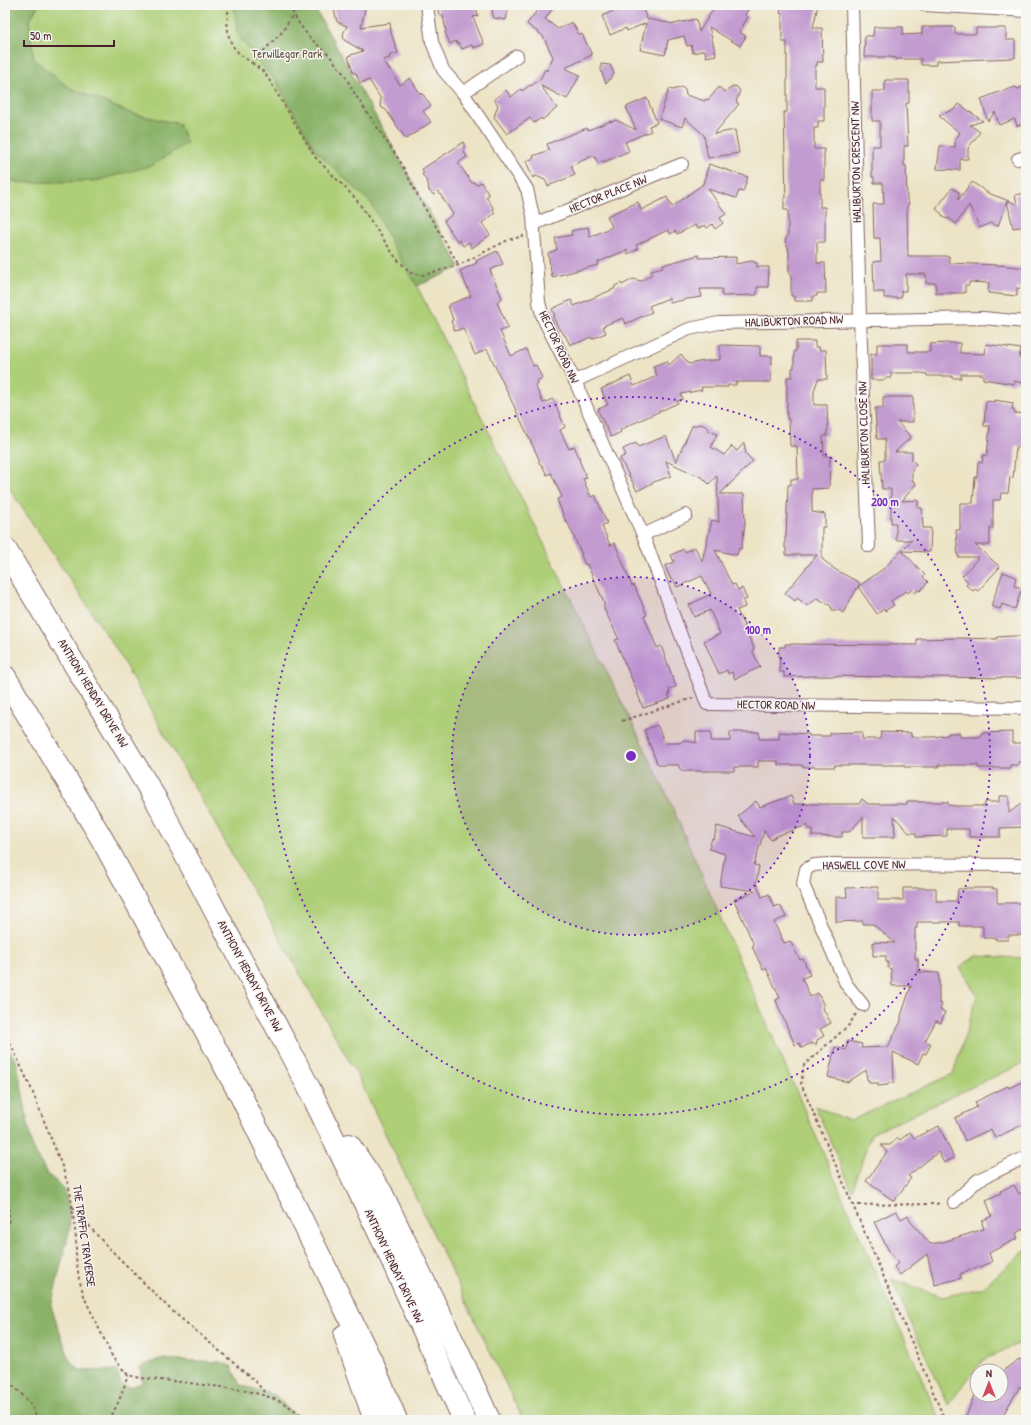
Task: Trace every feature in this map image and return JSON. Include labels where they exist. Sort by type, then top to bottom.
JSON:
[{"type":"highway","name":"ANTHONY HENDAY DRIVE NW","points":[[5,549],[158,803],[309,1088],[388,1251],[464,1420]]},
{"type":"highway","points":[[5,677],[102,839],[240,1094],[373,1365],[396,1420]]},
{"type":"highway","points":[[309,1088],[381,1192],[489,1420]]},
{"type":"highway","points":[[316,1249],[375,1420]]},
{"type":"street","name":"HECTOR ROAD NW","points":[[428,5],[432,42],[443,70],[463,93],[527,189],[534,229],[538,302],[543,318],[575,381],[643,535],[707,704],[1026,708]]},
{"type":"street","name":"HALIBURTON CRESCENT NW","points":[[852,5],[860,320]]},
{"type":"street","points":[[925,5],[1026,11]]},
{"type":"street","points":[[463,93],[517,56]]},
{"type":"street","name":"HECTOR PLACE NW","points":[[534,229],[682,164]]},
{"type":"street","name":"HALIBURTON ROAD NW","points":[[575,381],[689,330],[719,323],[983,318],[1026,322]]},
{"type":"street","name":"HALIBURTON CLOSE NW","points":[[860,320],[869,546]]},
{"type":"street","points":[[643,535],[686,515]]},
{"type":"street","name":"HASWELL COVE NW","points":[[863,1005],[846,984],[803,884],[806,869],[814,865],[828,864],[1026,865]]},
{"type":"street","points":[[954,1202],[978,1180],[1026,1157]]},
{"type":"path","points":[[229,5],[227,28],[236,50],[264,73],[315,157],[356,199],[396,258],[411,273],[424,275],[459,265],[508,240],[534,229]]},
{"type":"path","points":[[252,63],[283,32],[293,14],[293,5]]},
{"type":"path","points":[[293,14],[310,38],[329,55],[344,74],[356,96],[400,161],[424,206],[459,265]]},
{"type":"path","points":[[622,721],[704,694]]},
{"type":"path","points":[[863,1005],[849,1025],[804,1065],[801,1084],[945,1420]]},
{"type":"path","name":"THE TRAFFIC TRAVERSE","points":[[5,1032],[31,1088],[62,1166],[70,1191],[79,1279],[85,1299],[113,1358],[128,1375]]},
{"type":"path","points":[[5,1190],[9,1204],[7,1226],[5,1230]]},
{"type":"path","points":[[852,1205],[934,1204],[954,1202]]},
{"type":"path","points":[[72,1205],[103,1242],[170,1309],[256,1382],[267,1395]]},
{"type":"path","points":[[108,1420],[113,1414],[128,1375],[140,1378],[239,1389],[267,1395],[282,1402],[307,1420]]},
{"type":"path","points":[[5,1376],[14,1388],[26,1398],[36,1412],[36,1420]]},
{"type":"green space","points":[[5,5],[40,5],[37,6],[29,21],[34,60],[68,87],[130,113],[179,124],[187,143],[153,165],[96,181],[22,183],[5,179]]},
{"type":"green space","points":[[40,5],[313,5],[460,267],[417,286],[662,784],[940,1420],[523,1420],[356,1073],[116,649],[5,482],[5,179],[22,183],[179,124],[130,113],[68,87],[34,60],[29,21]]},
{"type":"green space","name":"Terwillegar Park","points":[[234,5],[313,5],[460,267],[417,286],[392,244],[371,203],[315,150],[276,81],[257,61],[237,33]]},
{"type":"green space","points":[[976,956],[1026,958],[1026,1062],[871,1134],[852,1191],[815,1106],[850,1121],[953,1074],[977,996],[960,967]]},
{"type":"green space","points":[[5,1046],[17,1062],[32,1146],[47,1174],[63,1187],[69,1207],[70,1228],[51,1306],[70,1361],[81,1371],[116,1370],[122,1385],[130,1387],[142,1383],[140,1367],[160,1359],[221,1362],[231,1366],[240,1385],[275,1395],[299,1420],[5,1420]]},
{"type":"green space","points":[[1026,1250],[1026,1340],[983,1360],[981,1363],[969,1363],[969,1378],[948,1405],[891,1279],[942,1297],[982,1288]]},
{"type":"building","points":[[333,5],[366,5],[361,27],[390,23],[391,33],[398,53],[383,60],[400,85],[410,78],[421,95],[422,93],[431,106],[423,111],[431,122],[406,139],[386,110],[381,107],[381,99],[369,80],[360,83],[356,73],[353,73],[348,56],[363,51],[344,40],[343,34],[347,26],[337,22]]},
{"type":"building","points":[[437,5],[476,5],[478,16],[473,17],[484,44],[473,48],[472,45],[462,49],[456,41],[450,44],[445,32],[443,15],[439,15]]},
{"type":"building","points":[[494,5],[509,5],[506,20],[494,18],[492,12]]},
{"type":"building","points":[[541,5],[555,5],[545,19],[558,29],[572,22],[579,35],[582,34],[592,55],[565,68],[580,75],[567,99],[541,86],[557,108],[542,120],[541,118],[534,123],[530,118],[507,134],[494,117],[498,105],[494,99],[506,90],[511,97],[521,89],[522,91],[530,85],[531,86],[541,78],[545,69],[547,71],[553,57],[543,36],[527,24]]},
{"type":"building","points":[[627,5],[641,5],[647,19],[674,24],[696,19],[699,32],[716,5],[739,5],[748,10],[745,15],[748,17],[739,32],[746,36],[740,46],[709,27],[716,55],[706,57],[705,50],[693,53],[691,45],[687,46],[684,36],[668,40],[665,55],[640,50],[646,23],[627,31],[626,28],[610,35],[602,16]]},
{"type":"building","points":[[782,5],[818,5],[813,28],[822,28],[823,62],[817,62],[817,66],[815,66],[815,87],[824,87],[824,121],[818,121],[818,128],[814,128],[814,149],[824,149],[824,180],[820,180],[820,207],[825,207],[825,242],[817,242],[817,263],[825,263],[826,293],[817,293],[817,296],[813,296],[813,301],[794,301],[794,296],[791,296],[789,253],[785,242],[788,236],[788,210],[784,210],[784,198],[786,198],[784,112],[787,112],[787,42],[782,42],[782,14],[780,13]]},
{"type":"building","points":[[874,27],[903,27],[903,35],[922,34],[922,27],[955,27],[955,34],[976,34],[976,28],[1006,28],[1006,40],[1015,40],[1015,58],[936,61],[936,65],[921,65],[921,59],[864,57],[865,36],[873,36]]},
{"type":"building","points":[[601,64],[610,65],[614,74],[606,84],[601,70]]},
{"type":"building","points":[[885,80],[909,80],[909,103],[906,103],[908,146],[904,146],[904,166],[906,165],[907,200],[909,203],[907,207],[908,256],[949,256],[949,263],[999,265],[1026,268],[1026,289],[1017,288],[1017,296],[988,293],[989,283],[969,282],[969,285],[965,285],[965,293],[936,293],[936,283],[926,283],[926,274],[906,274],[906,291],[901,291],[901,298],[884,298],[884,292],[874,292],[873,262],[881,261],[880,238],[874,238],[873,204],[884,204],[883,183],[874,183],[874,177],[872,177],[872,146],[880,146],[880,121],[872,121],[872,91],[885,91]]},
{"type":"building","points":[[734,86],[740,91],[736,102],[739,104],[714,134],[735,130],[739,153],[708,158],[704,135],[685,118],[682,127],[659,119],[669,89],[673,90],[682,87],[685,90],[686,95],[705,101],[706,99],[708,100],[719,87],[725,92]]},
{"type":"building","points":[[1026,86],[1026,123],[1017,126],[1015,119],[999,125],[995,112],[988,121],[981,99],[1016,87],[1017,89]]},
{"type":"building","points":[[647,98],[657,123],[649,126],[651,131],[625,142],[629,151],[604,162],[598,163],[594,155],[571,166],[575,175],[548,186],[545,180],[536,176],[533,178],[526,161],[534,158],[533,156],[549,150],[547,144],[587,128],[588,130],[616,120],[636,130],[626,107]]},
{"type":"building","points":[[959,104],[983,121],[970,125],[980,132],[968,148],[968,159],[960,159],[960,170],[937,169],[940,146],[955,147],[955,140],[960,133],[939,116],[956,108]]},
{"type":"building","points":[[464,142],[464,152],[467,157],[458,163],[472,183],[474,182],[476,185],[481,182],[489,195],[486,197],[495,213],[482,223],[490,235],[472,248],[469,242],[463,246],[459,240],[457,241],[444,221],[453,214],[438,191],[434,195],[429,191],[428,183],[422,174],[424,173],[422,169]]},
{"type":"building","points":[[709,164],[748,177],[743,192],[739,191],[736,198],[708,189],[726,214],[720,218],[723,223],[715,229],[712,224],[707,228],[705,225],[697,229],[695,225],[677,234],[675,231],[670,234],[668,230],[636,245],[638,249],[628,254],[627,250],[598,262],[598,265],[552,277],[548,253],[557,250],[555,238],[572,235],[571,231],[588,227],[590,237],[612,227],[607,216],[638,202],[641,210],[667,197],[672,207],[703,184]]},
{"type":"building","points":[[972,182],[988,193],[1017,204],[1015,195],[1026,193],[1026,226],[1013,228],[1007,201],[998,226],[990,223],[980,228],[969,205],[956,224],[950,219],[944,218],[936,209],[952,188],[959,192],[958,200]]},
{"type":"building","points":[[497,251],[503,264],[490,270],[502,298],[497,302],[508,328],[500,331],[511,356],[526,349],[533,366],[536,365],[542,378],[537,381],[538,384],[535,385],[543,403],[553,399],[565,427],[560,430],[569,449],[574,446],[587,478],[583,479],[591,497],[595,495],[607,523],[602,526],[610,545],[615,543],[632,586],[634,585],[647,615],[644,616],[657,648],[661,646],[676,687],[669,689],[670,693],[668,693],[670,699],[643,708],[615,640],[619,639],[604,609],[604,602],[587,564],[585,565],[567,521],[566,522],[557,499],[562,497],[551,473],[547,475],[542,465],[539,463],[539,459],[487,349],[475,355],[463,328],[455,331],[451,321],[453,320],[448,305],[471,296],[460,271]]},
{"type":"building","points":[[699,255],[699,258],[736,257],[736,264],[751,261],[757,263],[757,267],[769,267],[768,287],[757,287],[757,295],[722,296],[722,289],[700,289],[702,297],[670,303],[669,298],[649,306],[652,312],[625,324],[623,318],[603,326],[606,333],[592,339],[591,337],[570,345],[565,335],[561,330],[560,331],[553,317],[555,316],[552,309],[571,300],[574,306],[614,289],[615,286],[621,283],[622,285],[633,279],[641,281],[652,274],[651,270],[663,267],[662,265]]},
{"type":"building","points":[[796,341],[815,341],[815,347],[819,347],[819,350],[826,350],[827,379],[818,379],[814,391],[814,405],[827,405],[828,430],[827,436],[823,436],[824,456],[830,456],[829,488],[812,489],[812,512],[825,514],[825,527],[822,527],[822,559],[836,570],[860,583],[843,613],[839,610],[832,610],[831,606],[817,598],[808,606],[797,598],[795,601],[785,593],[817,555],[786,555],[785,548],[788,485],[791,485],[791,479],[798,479],[797,446],[790,446],[789,419],[787,419],[787,377],[792,377]]},
{"type":"building","points":[[960,343],[960,353],[985,354],[986,344],[1021,349],[1019,358],[1026,360],[1023,383],[1014,381],[1014,384],[983,379],[983,374],[961,374],[961,378],[952,378],[952,376],[927,376],[927,374],[921,373],[891,373],[891,378],[885,378],[885,380],[871,380],[871,354],[877,354],[877,344],[908,344],[908,352],[930,352],[930,344]]},
{"type":"building","points":[[720,345],[760,346],[760,356],[772,356],[771,382],[736,382],[736,385],[728,385],[728,387],[701,387],[702,390],[681,394],[683,399],[677,401],[678,403],[620,430],[621,432],[611,437],[598,411],[598,409],[608,405],[601,389],[630,376],[634,386],[657,376],[653,366],[667,361],[669,365],[681,354],[689,364],[720,360]]},
{"type":"building","points":[[883,397],[913,397],[913,422],[897,422],[911,437],[895,452],[912,452],[912,460],[916,464],[912,469],[912,480],[916,484],[902,501],[918,500],[918,508],[922,508],[923,528],[931,528],[930,552],[902,551],[925,575],[923,577],[928,582],[920,591],[918,590],[915,593],[911,590],[908,593],[906,591],[891,601],[894,605],[877,614],[858,587],[883,569],[912,540],[896,540],[896,523],[891,523],[891,489],[882,489],[880,460],[885,460],[885,439],[877,439],[875,408],[883,408]]},
{"type":"building","points":[[994,400],[1013,403],[1012,409],[1014,409],[1014,413],[1026,414],[1026,429],[1024,447],[1016,447],[1013,478],[1010,477],[1008,493],[1001,493],[1000,500],[993,500],[993,528],[990,528],[990,545],[975,545],[1000,567],[978,591],[975,589],[973,591],[966,585],[968,582],[962,576],[979,557],[958,557],[956,530],[960,530],[960,503],[973,503],[978,462],[982,463],[983,455],[987,456],[990,426],[984,426],[986,401],[994,402]]},
{"type":"building","points":[[701,424],[709,428],[708,430],[717,434],[711,447],[724,455],[732,446],[737,451],[744,443],[746,454],[753,461],[720,494],[744,494],[745,524],[741,549],[739,548],[737,555],[715,550],[732,585],[735,584],[738,590],[742,588],[747,599],[743,601],[745,607],[737,610],[754,648],[753,652],[760,667],[735,679],[732,672],[728,674],[727,670],[719,674],[704,641],[720,634],[710,610],[694,617],[689,605],[711,594],[702,576],[677,587],[673,579],[671,580],[665,566],[674,562],[671,555],[684,549],[685,552],[695,547],[702,561],[712,520],[719,522],[717,475],[709,484],[703,478],[666,461],[671,476],[654,482],[637,491],[620,458],[626,455],[623,449],[636,443],[638,447],[666,436],[676,462],[692,426]]},
{"type":"building","points":[[1003,572],[1016,577],[1014,586],[1022,588],[1015,609],[1002,604],[1000,609],[991,606]]},
{"type":"building","points":[[1024,636],[1024,639],[1026,639],[1026,678],[784,677],[784,672],[780,672],[779,647],[785,647],[785,644],[917,645],[917,639],[997,639],[997,637]]},
{"type":"building","points":[[657,725],[665,743],[680,743],[683,740],[696,743],[696,732],[711,732],[711,741],[730,741],[730,732],[759,732],[759,739],[779,739],[779,732],[809,734],[809,736],[830,736],[830,733],[862,732],[862,739],[880,739],[881,732],[911,733],[911,737],[932,737],[948,735],[948,733],[960,733],[960,737],[981,737],[981,733],[1012,732],[1012,743],[1026,743],[1026,762],[1018,762],[1018,765],[1010,765],[1010,768],[978,768],[978,765],[904,767],[904,765],[835,765],[835,767],[802,767],[802,765],[778,765],[778,761],[758,761],[758,767],[734,767],[734,771],[683,771],[679,768],[679,765],[659,765],[657,763],[644,730]]},
{"type":"building","points":[[791,796],[794,804],[859,804],[862,799],[868,804],[907,804],[907,801],[918,801],[948,802],[948,805],[955,806],[985,806],[985,802],[999,802],[999,796],[1009,796],[1009,813],[1026,800],[1026,827],[1000,828],[1000,837],[969,837],[969,829],[947,829],[947,836],[916,837],[916,833],[909,833],[894,816],[895,837],[863,837],[863,817],[849,832],[842,832],[842,837],[812,836],[812,829],[808,829],[808,825],[776,836],[771,840],[764,831],[754,865],[759,866],[756,883],[762,897],[769,894],[774,907],[780,905],[786,917],[774,922],[784,943],[790,941],[800,960],[803,959],[810,975],[802,978],[810,997],[818,993],[824,1006],[822,1007],[831,1023],[820,1029],[824,1036],[817,1040],[816,1045],[811,1043],[802,1048],[799,1043],[795,1045],[776,1000],[780,998],[766,968],[763,970],[752,946],[754,945],[734,900],[756,891],[720,886],[725,854],[709,849],[712,838],[714,839],[717,826],[755,837],[738,816],[756,801],[760,807]]},
{"type":"building","points":[[878,887],[878,900],[903,900],[903,888],[936,888],[936,901],[957,901],[958,889],[997,889],[997,903],[1026,903],[1026,930],[1023,930],[1023,935],[1008,935],[1008,940],[996,940],[996,938],[983,938],[983,926],[959,926],[959,922],[917,922],[917,928],[915,928],[915,959],[918,959],[918,972],[939,973],[939,1003],[942,1004],[940,1010],[945,1012],[941,1023],[936,1021],[925,1041],[931,1044],[926,1054],[923,1053],[918,1064],[893,1052],[894,1083],[878,1086],[878,1083],[869,1083],[869,1080],[867,1080],[866,1070],[848,1082],[828,1077],[835,1047],[846,1050],[848,1041],[862,1044],[861,1048],[888,1047],[901,1021],[901,1016],[911,986],[892,986],[891,969],[888,968],[886,956],[873,956],[873,942],[895,943],[873,924],[863,924],[863,921],[836,922],[836,897],[847,897],[846,888]]},
{"type":"building","points":[[1026,1080],[1026,1123],[995,1138],[991,1129],[965,1141],[955,1118],[977,1107],[975,1102],[1008,1086],[1009,1088]]},
{"type":"building","points":[[939,1126],[954,1158],[944,1163],[938,1152],[908,1176],[911,1178],[894,1201],[866,1181],[887,1152],[881,1145],[890,1145],[898,1138],[900,1140],[910,1132],[914,1138]]},
{"type":"building","points":[[1014,1185],[1019,1194],[1023,1192],[1026,1198],[1026,1228],[1016,1233],[1018,1238],[989,1253],[992,1262],[960,1274],[961,1278],[935,1285],[927,1254],[900,1275],[894,1267],[898,1263],[890,1253],[874,1222],[896,1211],[901,1219],[908,1215],[911,1222],[930,1244],[943,1242],[984,1229],[982,1223],[983,1220],[992,1216],[986,1200],[1001,1193],[1000,1191]]},
{"type":"building","points":[[1026,1356],[1026,1394],[1020,1386],[1000,1420],[965,1420],[971,1403],[1009,1403],[1009,1366],[1019,1359],[1020,1360]]}]
